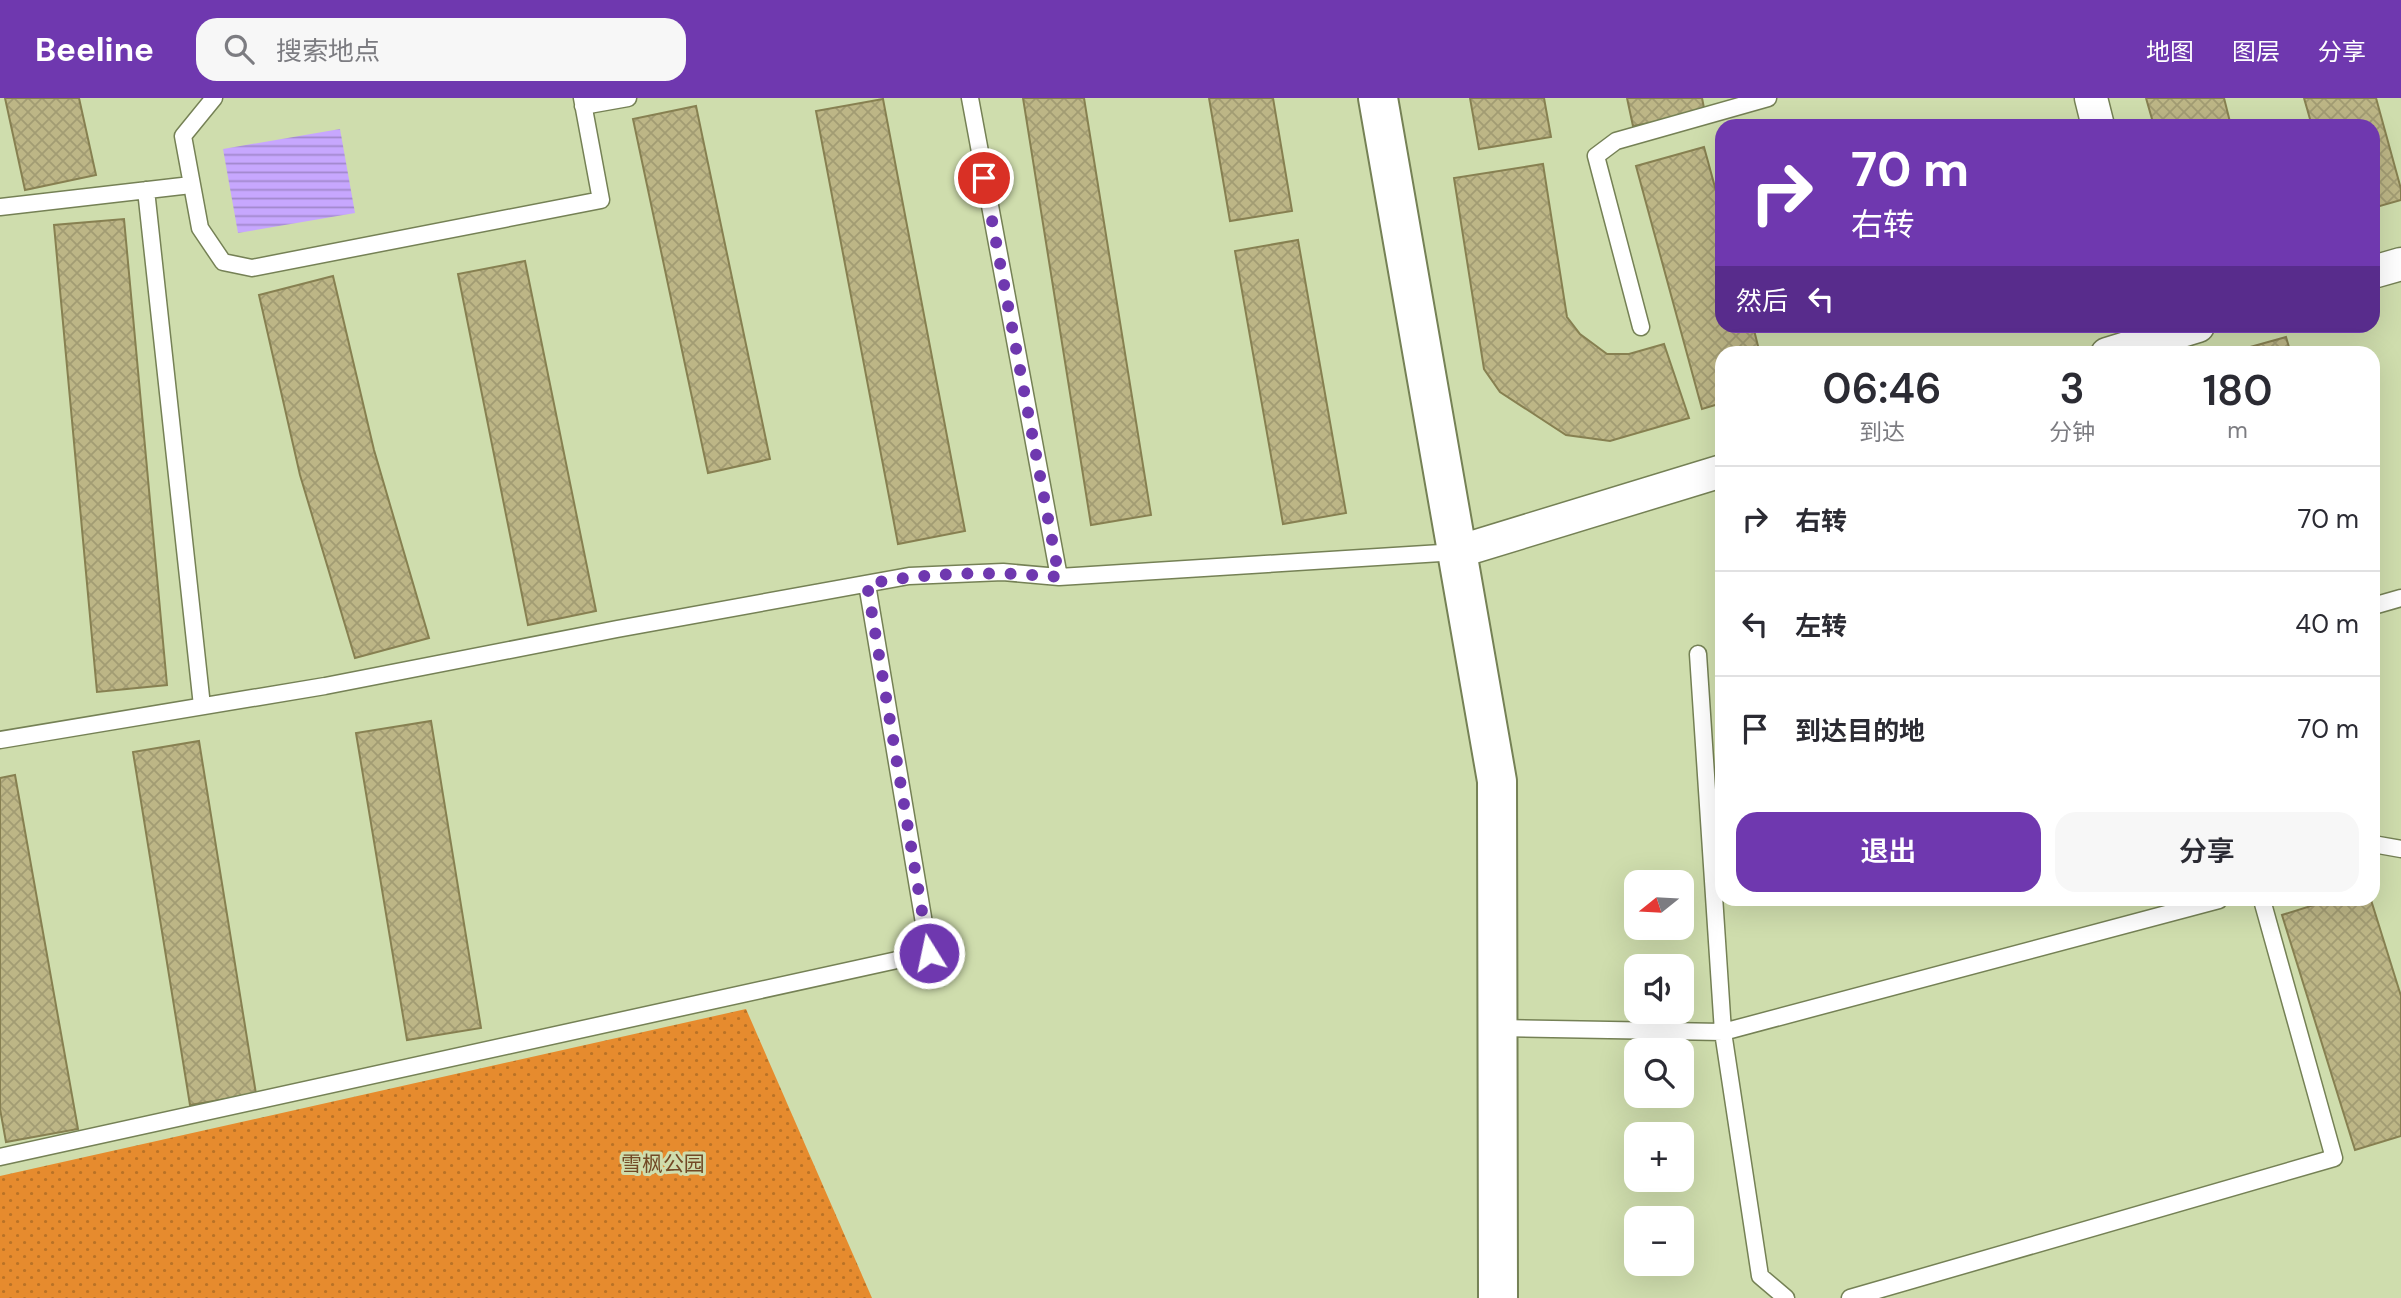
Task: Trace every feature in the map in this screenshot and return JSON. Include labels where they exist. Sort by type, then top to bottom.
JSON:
[{"type":"street","points":[[1378,98],[1497,782],[1499,1298]]},
{"type":"street","points":[[2091,98],[2096,119]]},
{"type":"street","points":[[2380,270],[2401,264]]},
{"type":"street","points":[[2131,346],[2174,333]]},
{"type":"street","points":[[1457,552],[1715,473]]},
{"type":"lane","points":[[214,98],[183,136],[200,229],[223,262],[252,268],[601,200],[583,102],[628,98]]},
{"type":"lane","points":[[970,98],[1059,577]]},
{"type":"lane","points":[[1641,327],[1596,156],[1616,141],[1769,98]]},
{"type":"lane","points":[[0,207],[191,185]]},
{"type":"lane","points":[[146,190],[202,706]]},
{"type":"lane","points":[[0,740],[325,686],[909,576],[1003,572],[1059,577],[1457,552]]},
{"type":"lane","points":[[0,1157],[929,953],[867,584]]},
{"type":"lane","points":[[2380,604],[2401,598]]},
{"type":"lane","points":[[1698,654],[1723,1032],[1760,1276],[1786,1298]]},
{"type":"lane","points":[[1706,774],[1715,771]]},
{"type":"lane","points":[[2380,845],[2401,849]]},
{"type":"lane","points":[[1498,1028],[1723,1032],[2196,906]]},
{"type":"lane","points":[[1850,1298],[2334,1158],[2264,906]]},
{"type":"green space","name":"雪枫公园","points":[[746,1009],[872,1298],[0,1298],[0,1176]]},
{"type":"shaded area","points":[[340,129],[355,213],[238,233],[223,149]]},
{"type":"building","points":[[5,98],[79,98],[96,175],[25,190]]},
{"type":"building","points":[[1023,98],[1084,98],[1151,515],[1091,525]]},
{"type":"building","points":[[1209,98],[1273,98],[1292,211],[1230,221]]},
{"type":"building","points":[[1470,98],[1544,98],[1551,137],[1479,149]]},
{"type":"building","points":[[1627,98],[1702,98],[1705,113],[1633,126]]},
{"type":"building","points":[[2146,98],[2224,98],[2229,119],[2152,119]]},
{"type":"building","points":[[2304,98],[2376,98],[2401,189],[2401,200],[2380,206],[2380,119],[2310,119]]},
{"type":"building","points":[[883,99],[965,531],[898,544],[816,111]]},
{"type":"building","points":[[696,106],[770,459],[708,473],[633,119]]},
{"type":"building","points":[[1704,147],[1715,187],[1715,333],[1755,333],[1758,346],[1715,346],[1715,405],[1702,409],[1636,166]]},
{"type":"building","points":[[1543,164],[1567,317],[1580,334],[1607,354],[1629,354],[1664,344],[1689,418],[1610,441],[1566,435],[1500,392],[1484,369],[1454,178]]},
{"type":"building","points":[[124,219],[167,685],[97,692],[54,225]]},
{"type":"building","points":[[1298,240],[1346,513],[1283,524],[1235,251]]},
{"type":"building","points":[[525,261],[596,611],[528,625],[458,274]]},
{"type":"building","points":[[333,276],[374,450],[429,638],[355,658],[300,475],[259,295]]},
{"type":"building","points":[[2286,337],[2289,346],[2254,346]]},
{"type":"building","points":[[431,721],[481,1028],[407,1040],[356,733]]},
{"type":"building","points":[[199,741],[256,1094],[190,1105],[133,752]]},
{"type":"building","points":[[15,775],[78,1129],[6,1142],[0,1109],[0,778]]},
{"type":"building","points":[[2311,906],[2373,906],[2401,996],[2401,1136],[2355,1150],[2282,915]]},
{"type":"route","points":[[929,953],[867,584],[909,576],[1003,572],[1059,577],[984,178]]}]
